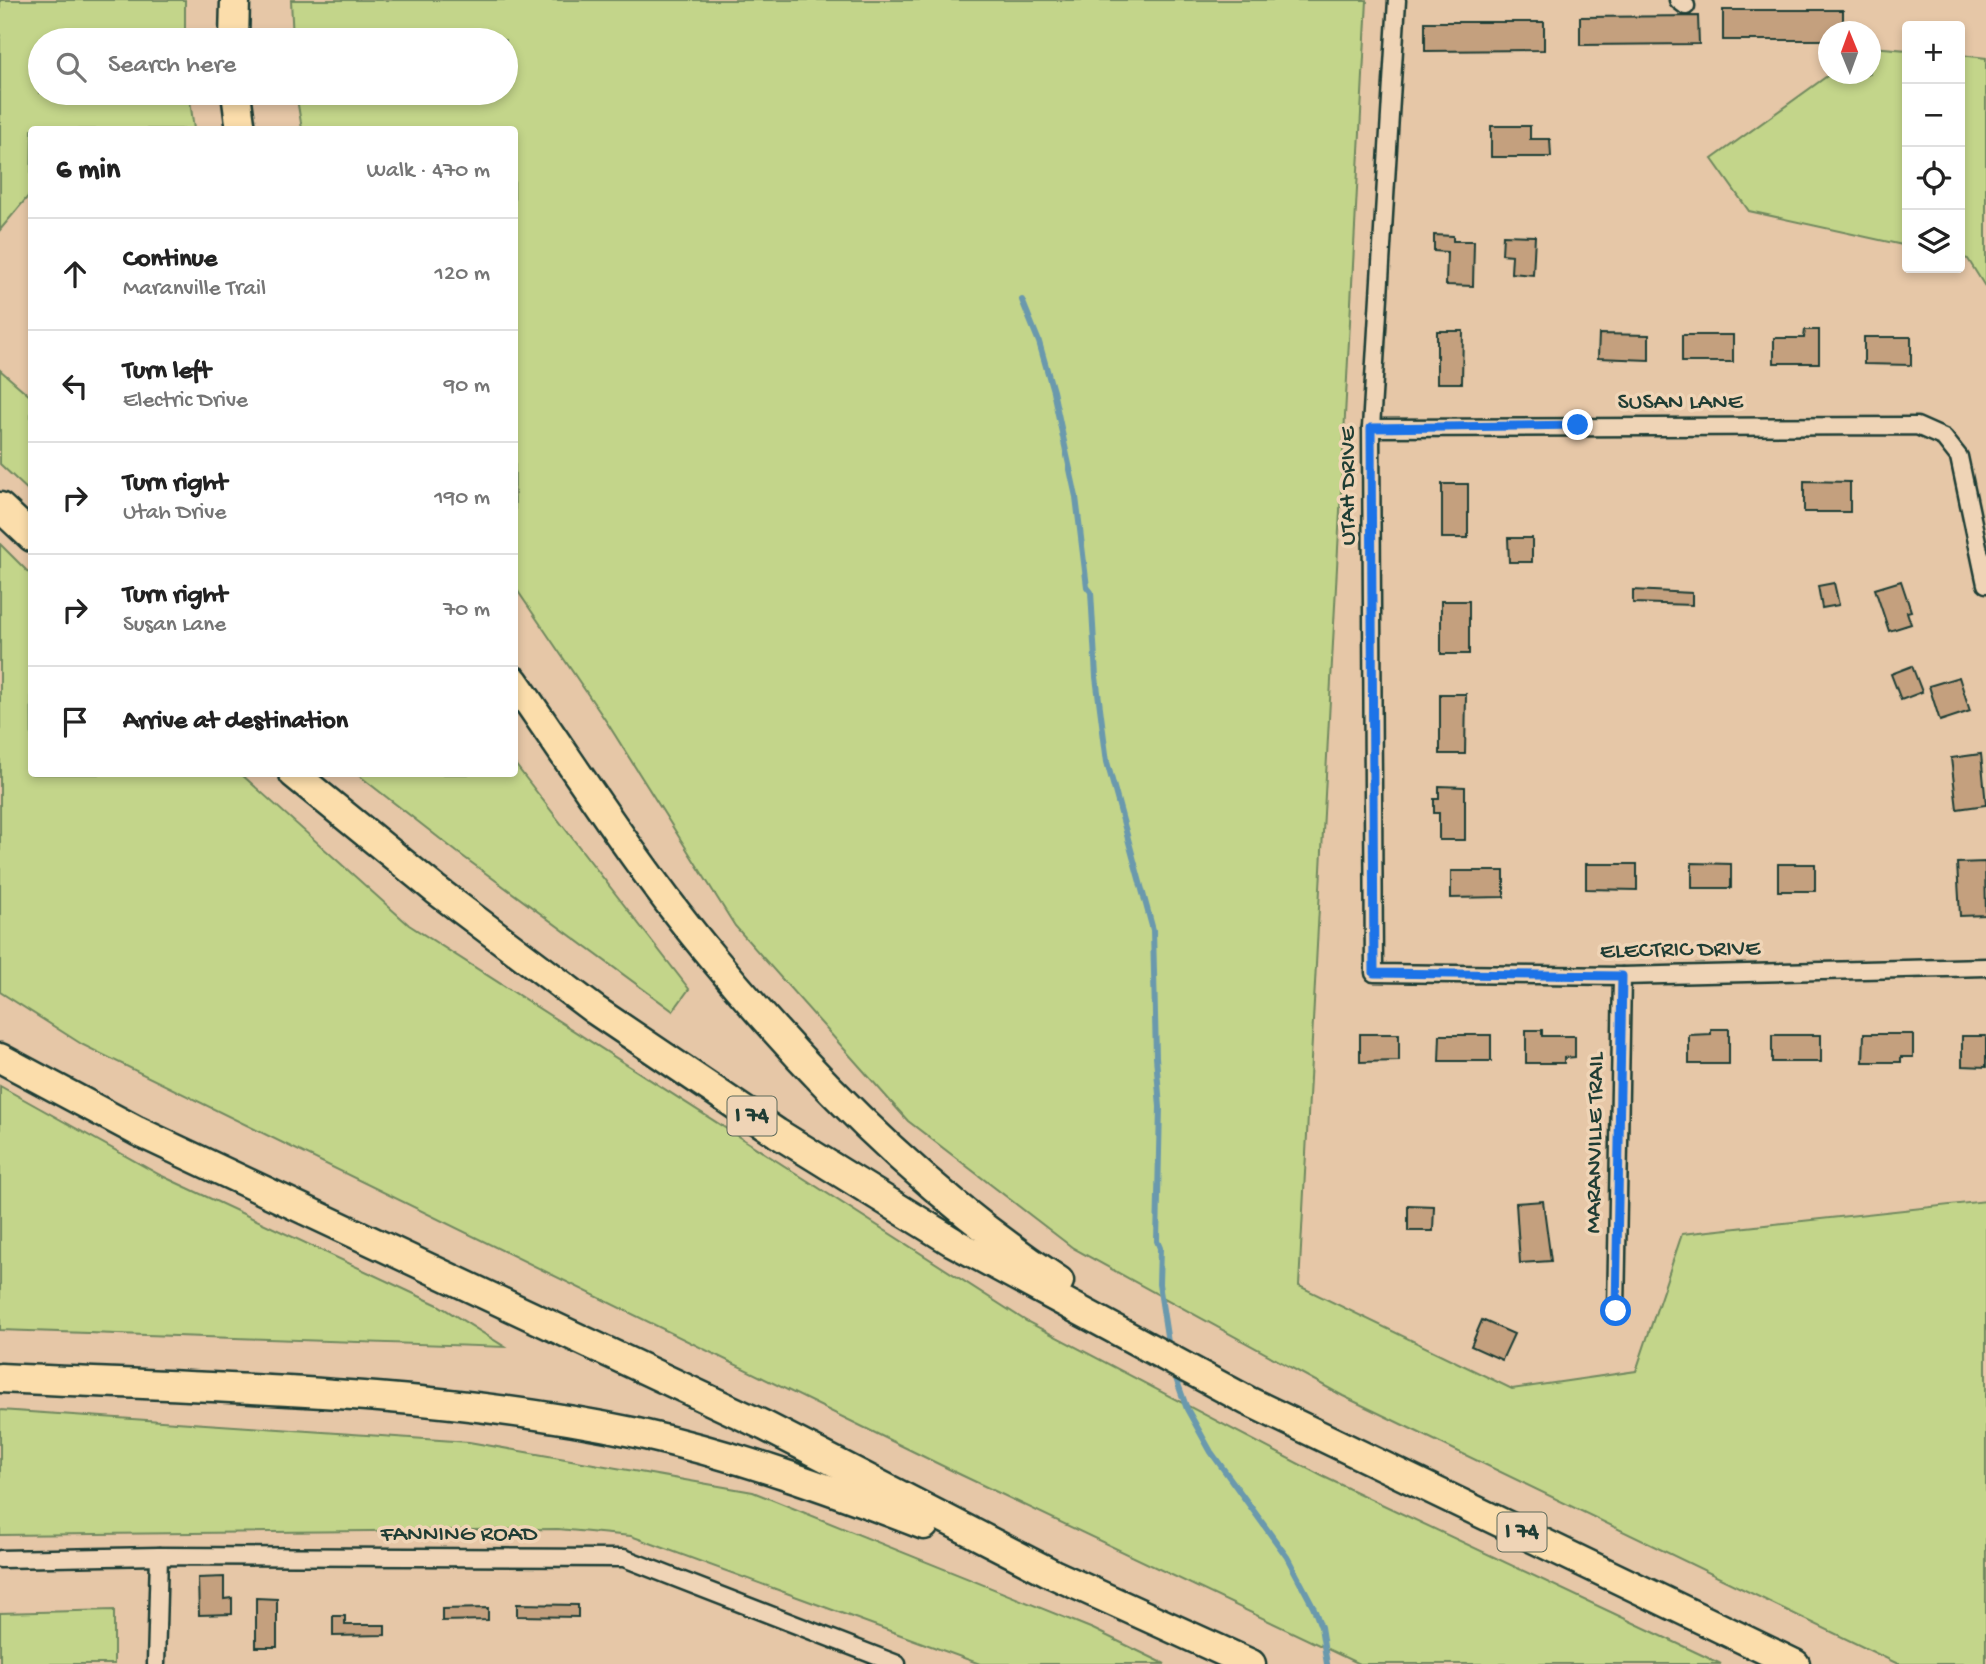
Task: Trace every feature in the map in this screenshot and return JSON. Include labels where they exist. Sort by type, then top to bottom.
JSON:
[{"type":"highway","points":[[234,28],[235,0]]},
{"type":"highway","points":[[238,105],[240,126]]},
{"type":"highway","points":[[0,507],[28,533]]},
{"type":"highway","points":[[518,687],[663,894],[711,957],[849,1107],[920,1174],[987,1230],[1155,1343],[1248,1401]]},
{"type":"highway","name":"I 74","points":[[298,777],[436,890],[596,1010],[777,1133],[953,1242],[1248,1401],[1795,1664]]},
{"type":"highway","points":[[0,1058],[137,1131],[765,1426],[1053,1574],[1251,1664]]},
{"type":"highway","points":[[0,1378],[420,1401],[517,1412],[638,1434],[827,1488],[1053,1574]]},
{"type":"street","name":"UTAH DRIVE","points":[[1374,973],[1371,428],[1397,0]]},
{"type":"street","name":"SUSAN LANE","points":[[1371,428],[1917,426],[1944,438],[1959,457],[1986,584]]},
{"type":"street","name":"ELECTRIC DRIVE","points":[[1374,973],[1622,976],[1986,967]]},
{"type":"street","name":"MARANVILLE TRAIL","points":[[1616,1311],[1622,976]]},
{"type":"street","name":"FANNING ROAD","points":[[0,1559],[159,1556],[624,1558],[897,1664]]},
{"type":"street","points":[[156,1664],[159,1556]]},
{"type":"green space","points":[[0,0],[185,0],[185,28],[28,28],[28,105],[191,105],[194,126],[28,126],[28,197],[0,230]]},
{"type":"green space","points":[[291,0],[1367,0],[1299,1286],[1512,1389],[1636,1371],[1682,1234],[1986,1201],[1986,1664],[1898,1664],[1343,1396],[1073,1248],[908,1121],[735,926],[608,724],[518,591],[518,126],[302,126],[298,105],[518,105],[518,28],[292,28]]},
{"type":"green space","points":[[1881,48],[1902,50],[1902,245],[1749,211],[1712,159],[1818,83],[1881,84]]},
{"type":"green space","points":[[1965,56],[1986,58],[1986,288],[1965,258]]},
{"type":"green space","points":[[0,370],[28,394],[28,490],[0,464]]},
{"type":"green space","points":[[0,544],[28,572],[28,777],[244,777],[409,925],[1026,1321],[1322,1476],[1721,1664],[1359,1664],[957,1473],[83,1045],[0,992]]},
{"type":"green space","points":[[518,768],[689,989],[673,1011],[457,852],[361,777],[518,777]]},
{"type":"green space","points":[[0,1086],[160,1175],[438,1305],[505,1347],[0,1330]]},
{"type":"green space","points":[[0,1410],[469,1442],[753,1492],[1093,1629],[1165,1664],[980,1664],[631,1536],[558,1529],[0,1535]]},
{"type":"green space","points":[[114,1610],[114,1664],[0,1664],[0,1613]]},
{"type":"building","points":[[1723,10],[1843,10],[1843,21],[1818,21],[1818,40],[1723,40]]},
{"type":"building","points":[[1698,16],[1699,44],[1580,45],[1580,17]]},
{"type":"building","points":[[1425,22],[1544,22],[1544,50],[1425,51]]},
{"type":"building","points":[[1491,126],[1530,126],[1530,139],[1550,139],[1551,157],[1491,157]]},
{"type":"building","points":[[1434,235],[1453,236],[1453,241],[1474,241],[1473,286],[1446,285],[1447,252],[1434,251]]},
{"type":"building","points":[[1503,235],[1535,236],[1533,275],[1511,273],[1512,255],[1502,254]]},
{"type":"building","points":[[1805,330],[1819,330],[1819,363],[1774,363],[1774,338],[1804,338]]},
{"type":"building","points":[[1437,331],[1463,331],[1462,383],[1437,383]]},
{"type":"building","points":[[1599,334],[1649,335],[1649,360],[1598,358]]},
{"type":"building","points":[[1682,335],[1733,335],[1733,362],[1682,362]]},
{"type":"building","points":[[1864,337],[1911,337],[1911,365],[1864,364]]},
{"type":"building","points":[[1804,481],[1850,482],[1850,512],[1804,512]]},
{"type":"building","points":[[1442,484],[1468,484],[1468,538],[1442,538]]},
{"type":"building","points":[[1508,538],[1532,538],[1532,562],[1509,562]]},
{"type":"building","points":[[1901,581],[1911,611],[1907,612],[1911,624],[1889,631],[1875,589]]},
{"type":"building","points":[[1834,583],[1839,605],[1822,608],[1818,586]]},
{"type":"building","points":[[1633,590],[1692,593],[1692,605],[1633,603]]},
{"type":"building","points":[[1441,601],[1469,601],[1469,654],[1441,654]]},
{"type":"building","points":[[1912,666],[1922,692],[1901,700],[1891,674]]},
{"type":"building","points":[[1959,677],[1970,711],[1940,721],[1929,686]]},
{"type":"building","points":[[1440,694],[1466,694],[1465,754],[1440,754]]},
{"type":"building","points":[[1981,754],[1986,805],[1957,809],[1951,758]]},
{"type":"building","points":[[1439,786],[1465,787],[1465,840],[1439,840],[1439,813],[1434,813],[1434,799],[1439,799]]},
{"type":"building","points":[[1985,862],[1986,915],[1960,916],[1957,863]]},
{"type":"building","points":[[1692,863],[1731,864],[1731,888],[1692,888]]},
{"type":"building","points":[[1586,864],[1637,864],[1637,890],[1586,889]]},
{"type":"building","points":[[1778,864],[1815,864],[1815,891],[1778,891]]},
{"type":"building","points":[[1451,871],[1504,871],[1504,897],[1451,898]]},
{"type":"building","points":[[1711,1029],[1729,1029],[1729,1064],[1689,1064],[1689,1035],[1711,1034]]},
{"type":"building","points":[[1526,1030],[1542,1030],[1542,1036],[1575,1036],[1575,1057],[1564,1058],[1564,1063],[1526,1063]]},
{"type":"building","points":[[1360,1034],[1399,1034],[1399,1061],[1360,1062]]},
{"type":"building","points":[[1864,1034],[1913,1034],[1913,1057],[1901,1057],[1901,1062],[1863,1062]]},
{"type":"building","points":[[1440,1035],[1491,1035],[1491,1061],[1439,1061]]},
{"type":"building","points":[[1772,1035],[1821,1035],[1821,1062],[1772,1062]]},
{"type":"building","points":[[1962,1036],[1986,1036],[1986,1067],[1962,1066]]},
{"type":"building","points":[[1543,1201],[1551,1261],[1520,1263],[1516,1203]]},
{"type":"building","points":[[1408,1205],[1434,1206],[1433,1231],[1408,1231]]},
{"type":"building","points":[[1482,1320],[1514,1334],[1502,1360],[1471,1346]]},
{"type":"building","points":[[224,1577],[224,1599],[232,1598],[232,1614],[199,1615],[198,1578]]},
{"type":"building","points":[[256,1598],[277,1599],[277,1647],[256,1647]]},
{"type":"building","points":[[517,1604],[578,1605],[578,1617],[517,1616]]},
{"type":"building","points":[[488,1608],[488,1620],[442,1621],[442,1609]]},
{"type":"building","points":[[333,1616],[345,1616],[345,1625],[385,1625],[385,1635],[333,1636]]},
{"type":"waterway","points":[[1022,300],[1039,342],[1053,391],[1076,497],[1087,587],[1091,592],[1096,677],[1107,762],[1153,930],[1160,1107],[1157,1241],[1160,1248],[1159,1284],[1169,1349]]},
{"type":"waterway","points":[[1173,1370],[1187,1409],[1211,1452],[1287,1557],[1313,1606],[1321,1627],[1327,1664]]},
{"type":"route","points":[[1578,425],[1371,428],[1374,973],[1622,976],[1616,1311]]}]
